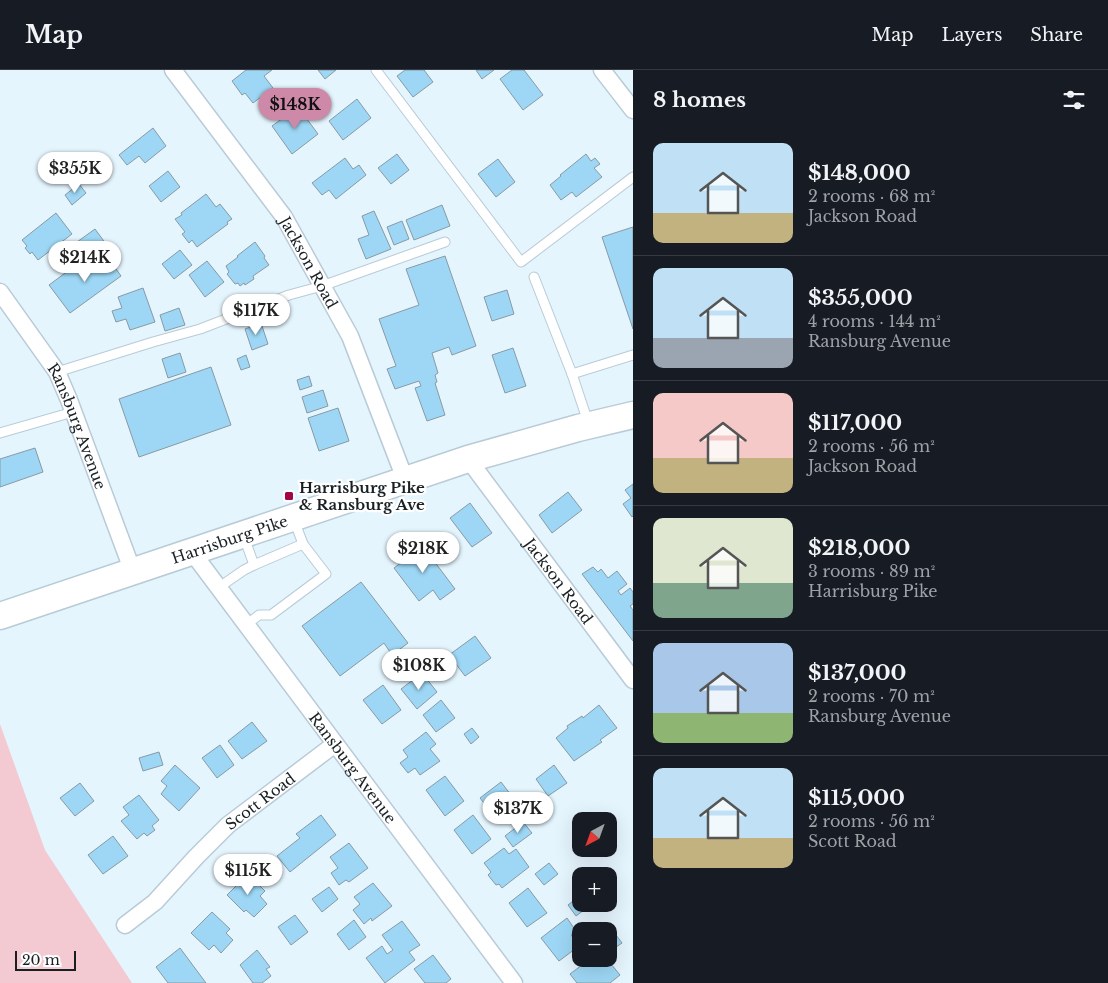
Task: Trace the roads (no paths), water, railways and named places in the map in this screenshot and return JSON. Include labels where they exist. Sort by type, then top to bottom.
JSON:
[{"type":"main road","name":"Harrisburg Pike","points":[[1,612],[132,572],[468,459],[589,425],[633,415]]},
{"type":"street","name":"Jackson Road","points":[[173,70],[284,217],[350,336],[405,479]]},
{"type":"street","points":[[608,72],[633,110]]},
{"type":"street","name":"Ransburg Avenue","points":[[0,292],[56,372],[73,412],[132,572]]},
{"type":"street","name":"Jackson Road","points":[[468,459],[633,680]]},
{"type":"street","name":"Ransburg Avenue","points":[[192,552],[514,983]]},
{"type":"street","name":"Scott Road","points":[[125,925],[155,902],[228,825],[335,744]]},
{"type":"lane","points":[[376,70],[521,262],[633,177]]},
{"type":"lane","points":[[56,372],[200,329],[288,295],[322,286],[445,242]]},
{"type":"lane","points":[[534,277],[572,374],[589,425]]},
{"type":"lane","points":[[572,374],[633,355]]},
{"type":"lane","points":[[0,433],[73,412]]},
{"type":"lane","points":[[246,625],[259,615],[271,615],[326,574],[303,544],[293,517]]},
{"type":"lane","points":[[243,535],[254,565]]},
{"type":"lane","points":[[218,588],[244,570],[303,544]]},
{"type":"place","name":"Harrisburg Pike & Ransburg Ave","points":[[289,496]]}]
